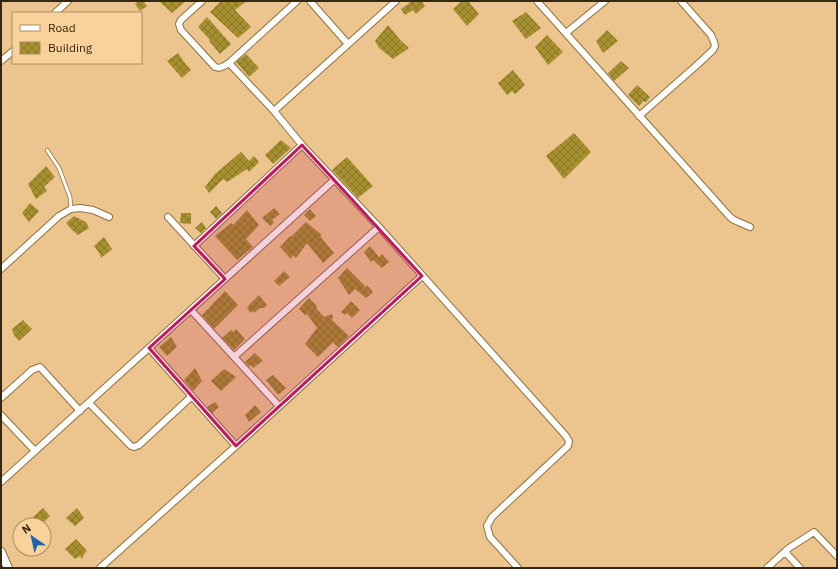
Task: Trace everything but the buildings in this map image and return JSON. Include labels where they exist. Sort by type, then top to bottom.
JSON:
[{"type":"street","points":[[56,12],[68,1]]},
{"type":"street","points":[[202,1],[181,20],[179,24],[181,30],[215,67],[218,68],[229,63],[297,1]]},
{"type":"street","points":[[310,1],[348,44]]},
{"type":"street","points":[[274,111],[396,1]]},
{"type":"street","points":[[537,1],[730,217],[750,227]]},
{"type":"street","points":[[566,33],[605,1]]},
{"type":"street","points":[[640,116],[697,65],[713,50],[715,46],[710,35],[681,1]]},
{"type":"street","points":[[1,62],[12,52]]},
{"type":"street","points":[[229,63],[274,111],[302,146],[379,227],[569,441],[568,446],[492,517],[488,526],[490,537],[518,568]]},
{"type":"street","points":[[194,246],[302,146]]},
{"type":"street","points":[[1,482],[334,180]]},
{"type":"street","points":[[1,269],[59,216],[71,209],[80,208],[92,210],[109,217]]},
{"type":"street","points":[[168,218],[225,279]]},
{"type":"street","points":[[234,357],[379,227]]},
{"type":"street","points":[[100,568],[422,276]]},
{"type":"street","points":[[191,310],[279,406]]},
{"type":"street","points":[[149,348],[236,446]]},
{"type":"street","points":[[1,398],[32,370],[40,367],[80,411]]},
{"type":"street","points":[[89,403],[130,446],[134,447],[139,445],[192,396]]},
{"type":"street","points":[[1,415],[35,451]]},
{"type":"street","points":[[767,568],[785,552],[814,532],[837,556]]},
{"type":"street","points":[[1,552],[8,568]]},
{"type":"street","points":[[785,552],[800,568]]},
{"type":"lane","points":[[47,150],[59,168],[70,197],[71,209]]},
{"type":"highlighted area","points":[[302,145],[422,276],[236,446],[149,348],[225,279],[194,246]]}]
